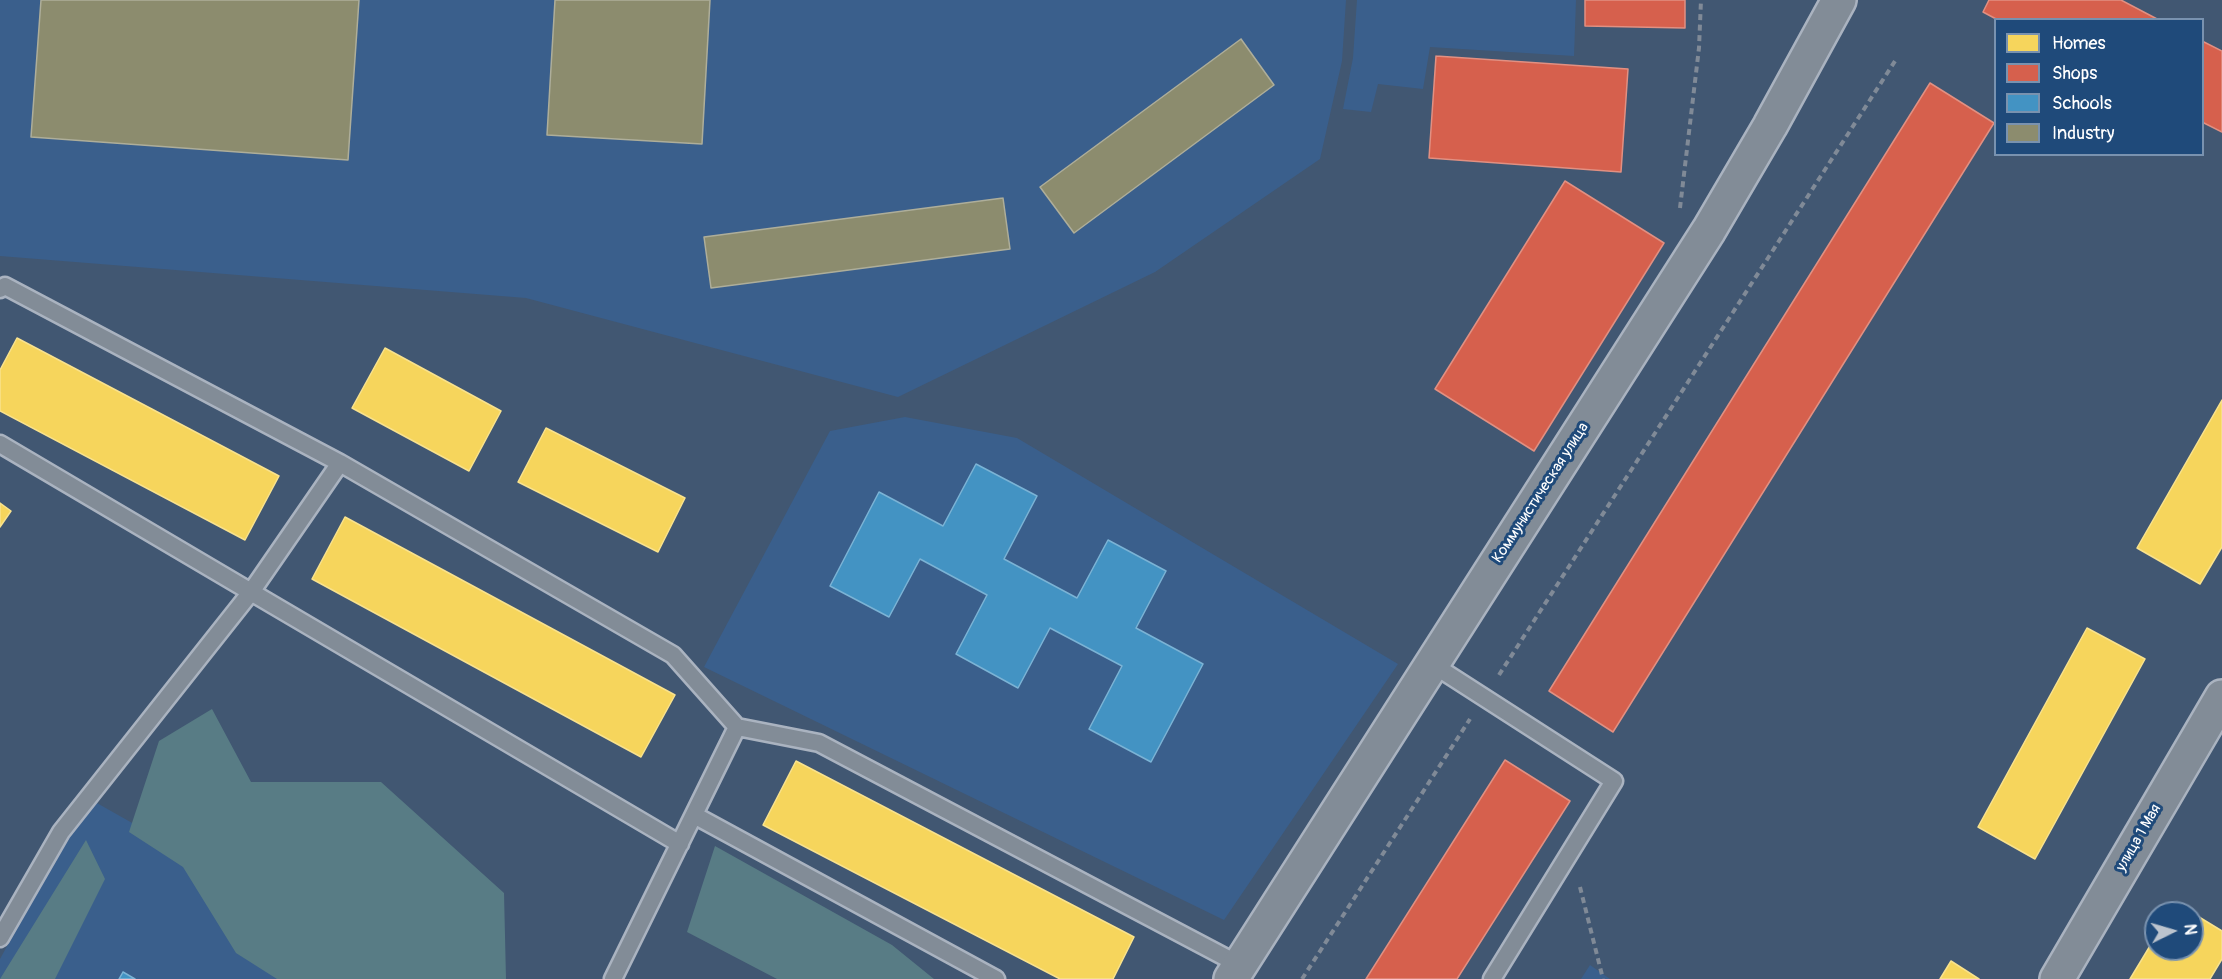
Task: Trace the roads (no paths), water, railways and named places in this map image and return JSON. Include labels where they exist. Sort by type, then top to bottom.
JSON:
[{"type":"street","name":"Коммунистическая улица","points":[[1236,972],[1709,230],[1770,126],[1839,0]]},
{"type":"street","name":"улица 1 Мая","points":[[2057,979],[2222,697]]},
{"type":"lane","points":[[0,289],[5,286],[340,463],[673,655],[737,727],[819,743],[1236,972]]},
{"type":"lane","points":[[0,444],[680,844]]},
{"type":"lane","points":[[0,938],[61,832],[251,592],[340,463]]},
{"type":"lane","points":[[1432,664],[1614,781],[1492,979]]},
{"type":"lane","points":[[614,979],[737,727]]},
{"type":"lane","points":[[694,815],[996,979]]}]
